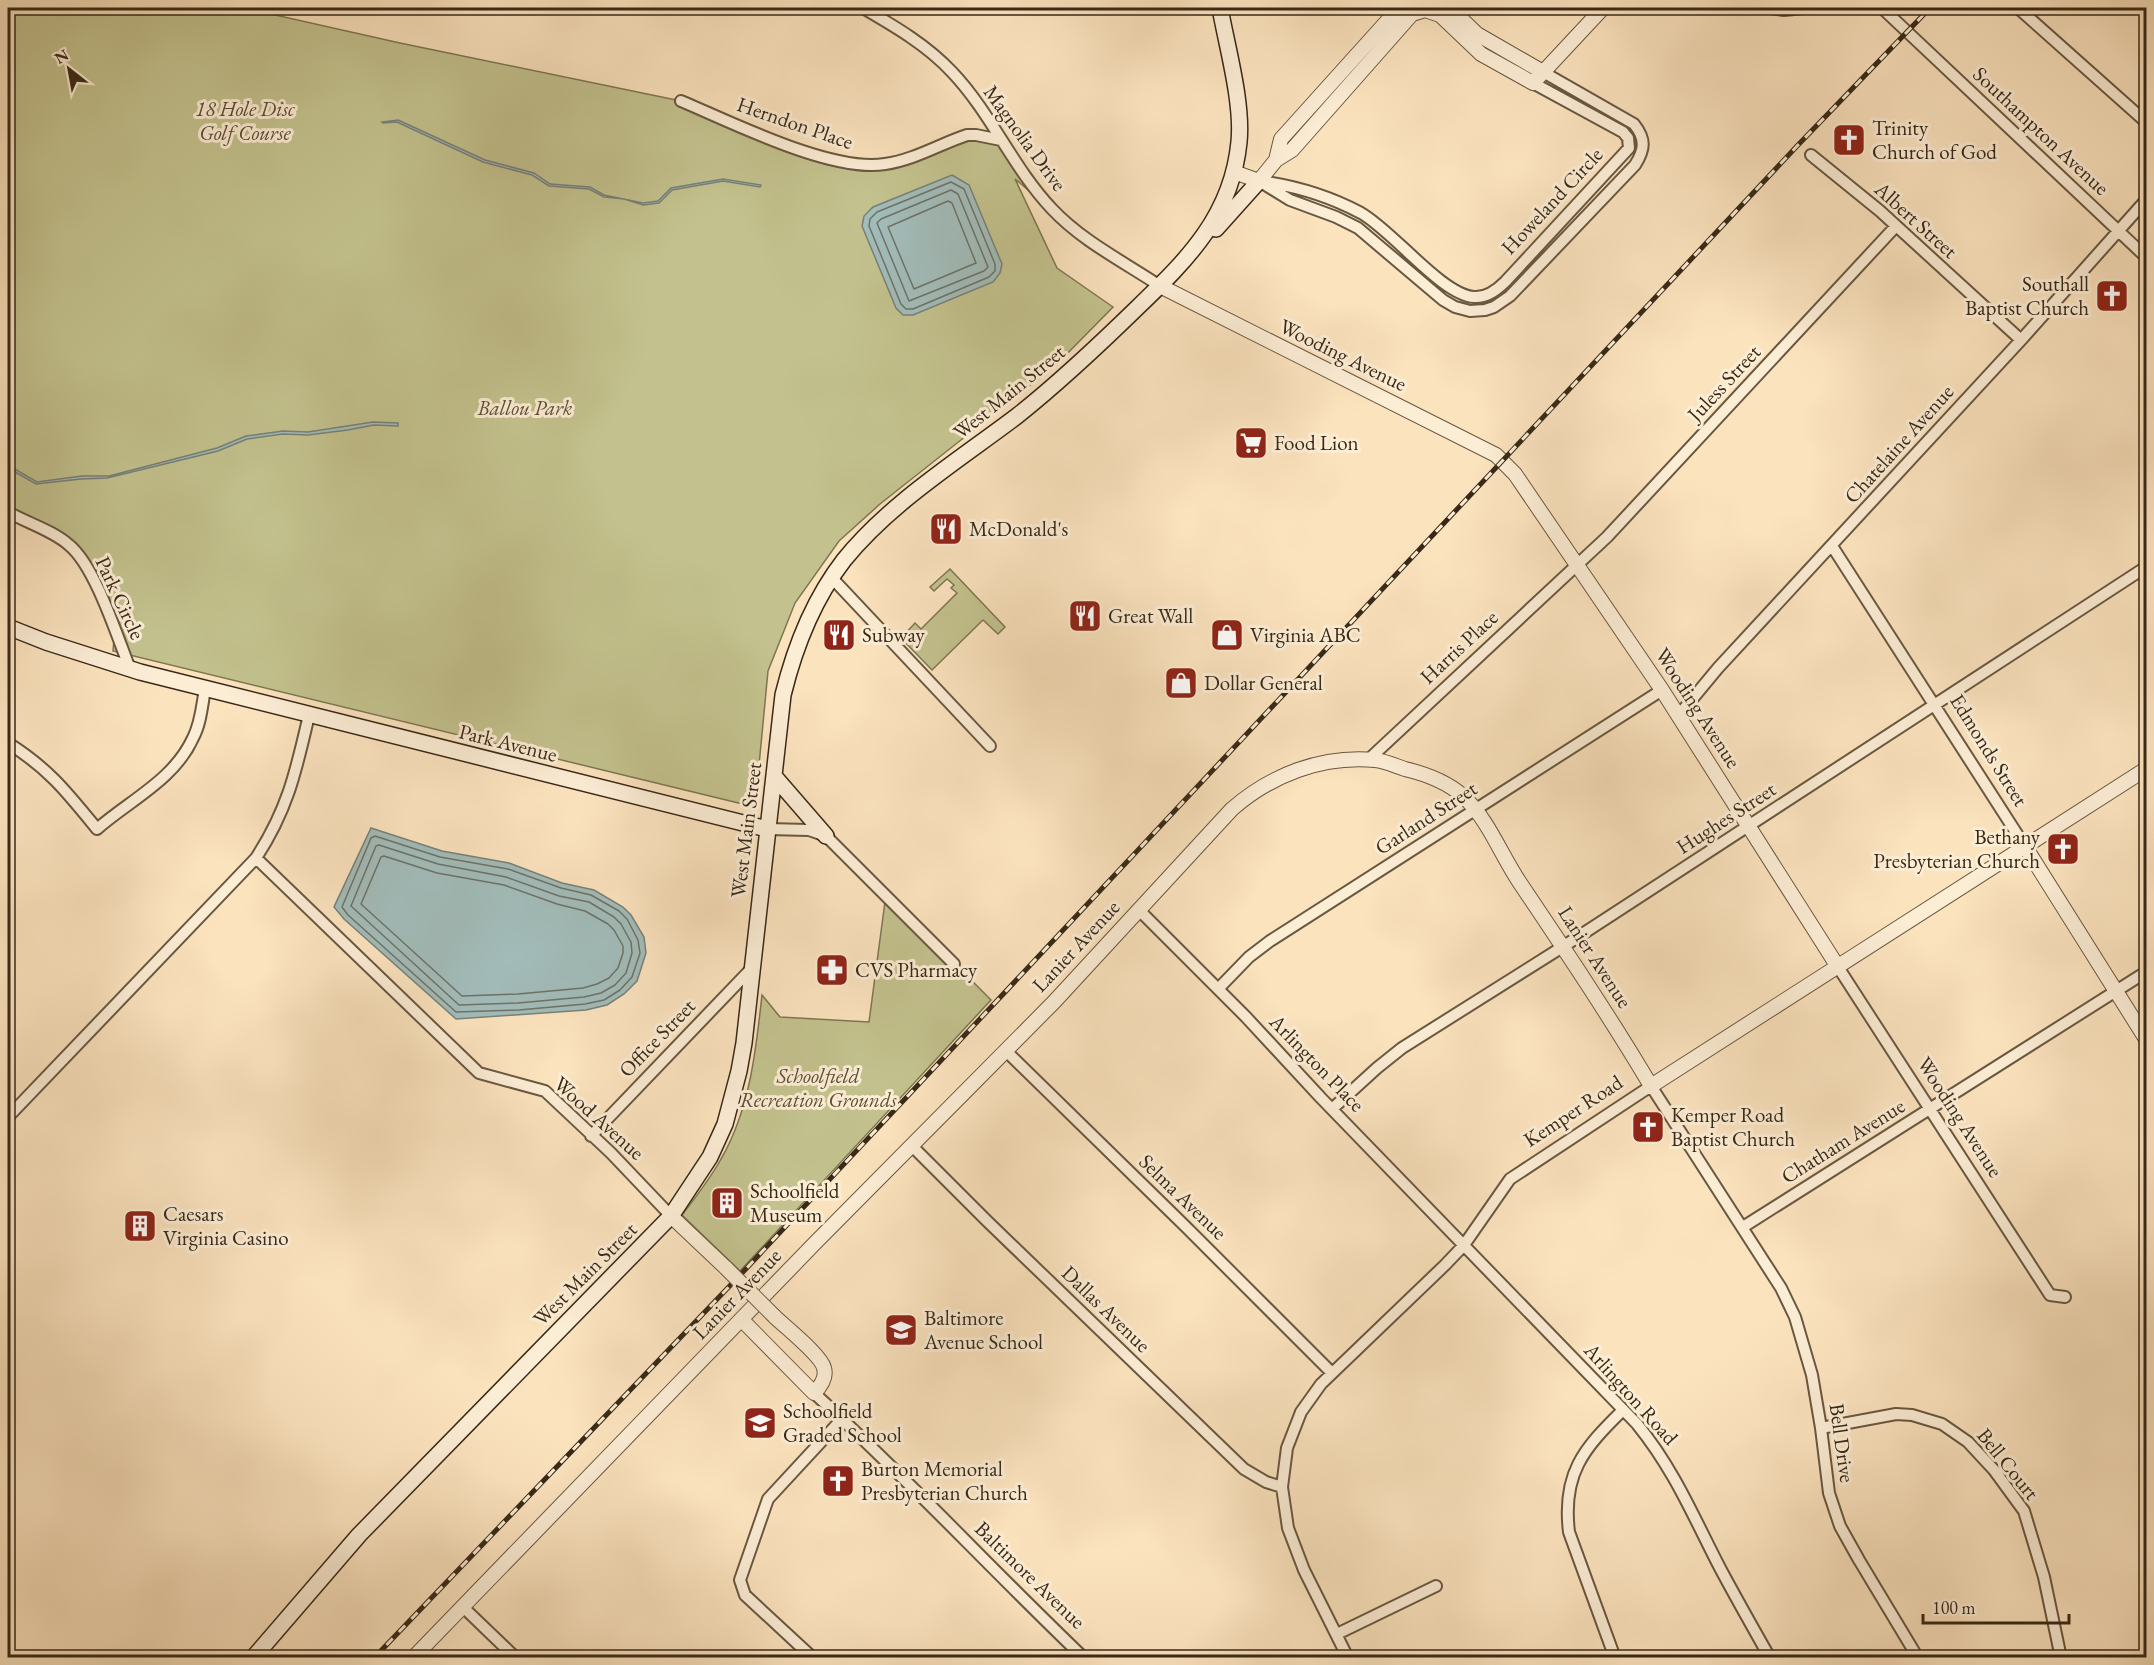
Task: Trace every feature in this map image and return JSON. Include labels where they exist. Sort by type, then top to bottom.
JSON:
[{"type":"main road","name":"West Main Street","points":[[253,1658],[359,1535],[671,1216],[710,1157],[725,1124],[741,1062],[783,695],[790,667],[811,612],[832,578],[860,541],[880,522],[1050,389],[1076,366],[1160,286],[1208,232],[1234,172],[1239,143],[1239,117],[1220,8]]},
{"type":"main road","points":[[1190,254],[1226,220],[1259,181]]},
{"type":"main road","name":"Park Avenue","points":[[8,627],[45,642],[130,669],[205,689],[767,829]]},
{"type":"main road","points":[[774,776],[826,836]]},
{"type":"street","name":"Magnolia Drive","points":[[863,8],[936,56],[969,93],[1028,180],[1065,222],[1160,286]]},
{"type":"street","name":"Howeland Circle","points":[[1276,160],[1281,139],[1399,8]]},
{"type":"street","name":"Howeland Circle","points":[[1259,181],[1290,200],[1358,228],[1455,307],[1476,311],[1494,307],[1515,291],[1635,165],[1643,151],[1643,137],[1634,124],[1610,108],[1477,34],[1450,8]]},
{"type":"street","points":[[1533,83],[1604,8]]},
{"type":"street","points":[[1770,8],[1784,10],[1804,8]]},
{"type":"street","name":"Southampton Avenue","points":[[1882,8],[2146,256]]},
{"type":"street","points":[[2018,8],[2146,122]]},
{"type":"street","name":"Howeland Circle","points":[[1234,172],[1259,181],[1298,187],[1354,210],[1370,219],[1458,294],[1480,297],[1493,292],[1505,282],[1628,152],[1630,143],[1623,132],[1481,54],[1449,22],[1432,9],[1412,14],[1292,150],[1276,160],[1259,181]]},
{"type":"street","points":[[1337,76],[1349,85]]},
{"type":"street","name":"Herndon Place","points":[[681,101],[784,144],[834,160],[859,165],[900,161],[967,135],[1001,140]]},
{"type":"street","points":[[1600,120],[1610,108]]},
{"type":"street","name":"Albert Street","points":[[1811,154],[1896,226],[2020,340]]},
{"type":"street","points":[[1609,171],[1620,181]]},
{"type":"street","name":"Chatelaine Avenue","points":[[1679,715],[1718,668],[2146,200]]},
{"type":"street","points":[[1346,222],[1354,210]]},
{"type":"street","name":"Juless Street","points":[[1578,565],[1742,393],[1896,226]]},
{"type":"street","points":[[1392,257],[1401,246]]},
{"type":"street","points":[[1505,282],[1515,291]]},
{"type":"street","points":[[1437,294],[1446,285]]},
{"type":"street","name":"Wooding Avenue","points":[[1160,286],[1496,456],[1515,474],[1679,715],[1838,967],[2050,1295],[2065,1297]]},
{"type":"street","name":"Park Circle","points":[[8,512],[57,537],[75,550],[91,573],[130,669]]},
{"type":"street","name":"Edmonds Street","points":[[1832,546],[1935,704],[2146,1039]]},
{"type":"street","name":"Harris Place","points":[[1368,760],[1496,638],[1578,565]]},
{"type":"street","name":"Hughes Street","points":[[1332,1109],[1402,1048],[1564,946],[2146,567]]},
{"type":"street","points":[[832,578],[990,746]]},
{"type":"street","points":[[8,743],[44,768],[59,782],[97,829],[142,795],[178,762],[198,726],[205,689]]},
{"type":"street","name":"Garland Street","points":[[1218,989],[1249,957],[1270,941],[1662,690]]},
{"type":"street","points":[[8,1117],[255,858],[279,818],[292,788],[309,715]]},
{"type":"street","name":"Lanier Avenue","points":[[413,1658],[1006,1051],[1232,809],[1260,787],[1286,774],[1312,765],[1377,760],[1434,777],[1462,795],[1475,809],[1519,881],[1564,946],[1651,1086],[1743,1227]]},
{"type":"street","name":"Kemper Road","points":[[1348,1658],[1295,1549],[1288,1528],[1282,1487],[1284,1464],[1293,1430],[1309,1399],[1332,1373],[1464,1245],[1499,1192],[1518,1172],[2146,769]]},
{"type":"street","name":"Park Avenue","points":[[767,829],[809,830],[826,836]]},
{"type":"street","points":[[826,836],[954,964]]},
{"type":"street","name":"Wood Avenue","points":[[255,858],[479,1073],[545,1091],[821,1362],[825,1376],[822,1384],[814,1393]]},
{"type":"street","name":"Arlington Place","points":[[1139,910],[1464,1245]]},
{"type":"street","name":"Office Street","points":[[591,1136],[752,968]]},
{"type":"street","name":"Chatham Avenue","points":[[1743,1227],[2146,972]]},
{"type":"street","name":"Selma Avenue","points":[[1006,1051],[1332,1373]]},
{"type":"street","name":"Dallas Avenue","points":[[912,1146],[1244,1469],[1266,1482],[1282,1487]]},
{"type":"street","name":"Bell Drive","points":[[1743,1227],[1781,1288],[1795,1317],[1812,1375],[1829,1493],[1840,1526],[1918,1658]]},
{"type":"street","name":"Arlington Road","points":[[1464,1245],[1654,1445],[1672,1471],[1720,1568],[1770,1658]]},
{"type":"street","name":"Baltimore Avenue","points":[[742,1320],[1084,1658]]},
{"type":"street","points":[[1615,1658],[1569,1532],[1567,1504],[1570,1483],[1577,1464],[1591,1444],[1623,1410]]},
{"type":"street","name":"Bell Court","points":[[1821,1428],[1896,1414],[1912,1415],[1942,1424],[1968,1442],[2000,1478],[2024,1511],[2044,1577],[2061,1658]]},
{"type":"street","points":[[813,1658],[745,1595],[740,1580],[768,1499],[842,1419]]},
{"type":"street","points":[[1337,1634],[1436,1586]]},
{"type":"street","points":[[464,1608],[516,1658]]},
{"type":"green space","name":"Ballou Park","points":[[8,8],[244,8],[681,101],[843,163],[885,164],[955,140],[1001,140],[1028,180],[1082,235],[1015,179],[1057,268],[1113,307],[1057,364],[880,504],[839,541],[795,603],[768,671],[755,807],[113,651],[114,639],[89,579],[76,558],[56,541],[8,518]]},
{"type":"green space","points":[[950,569],[1005,627],[998,634],[983,620],[932,670],[901,638],[915,623],[921,629],[957,593],[951,588],[954,585],[947,579],[934,591],[930,587]]},
{"type":"green space","name":"Schoolfield Recreation Grounds","points":[[886,894],[991,1000],[740,1271],[682,1215],[717,1166],[739,1120],[754,1058],[762,995],[780,1017],[869,1022]]},
{"type":"water","points":[[398,120],[485,160],[534,173],[550,184],[590,187],[604,195],[623,199],[604,197],[589,189],[549,186],[532,175],[483,162],[397,122],[382,122]]},
{"type":"water","points":[[952,175],[969,185],[1002,264],[1000,273],[993,282],[913,315],[903,315],[896,308],[862,226],[864,216],[873,207]]},
{"type":"water","points":[[723,179],[761,185],[760,187],[723,181],[672,190],[659,203],[643,205],[625,199],[643,203],[658,201],[671,188]]},
{"type":"water","points":[[373,422],[398,423],[398,426],[374,425],[308,435],[283,434],[247,439],[218,451],[107,478],[36,484],[8,468],[8,465],[37,482],[82,476],[109,476],[217,448],[246,436],[283,431],[308,432]]},
{"type":"water","points":[[371,828],[442,851],[509,863],[562,883],[594,890],[623,907],[631,915],[644,937],[646,953],[637,981],[624,994],[607,1005],[586,1010],[456,1019],[344,919],[334,907]]},
{"type":"railway","points":[[374,1658],[743,1272],[1798,145],[1930,8]]},
{"type":"place","name":"Trinity Church of God","points":[[1849,140]]},
{"type":"place","name":"Southall Baptist Church","points":[[2112,296]]},
{"type":"place","name":"Food Lion","points":[[1251,443]]},
{"type":"place","name":"McDonald's","points":[[946,529]]},
{"type":"place","name":"Great Wall","points":[[1085,616]]},
{"type":"place","name":"Subway","points":[[839,635]]},
{"type":"place","name":"Virginia ABC","points":[[1227,635]]},
{"type":"place","name":"Dollar General","points":[[1181,683]]},
{"type":"place","name":"Bethany Presbyterian Church","points":[[2063,849]]},
{"type":"place","name":"CVS Pharmacy","points":[[832,970]]},
{"type":"place","name":"Kemper Road Baptist Church","points":[[1648,1127]]},
{"type":"place","name":"Schoolfield Museum","points":[[727,1203]]},
{"type":"place","name":"Caesars Virginia Casino","points":[[140,1226]]},
{"type":"place","name":"Baltimore Avenue School","points":[[901,1330]]},
{"type":"place","name":"Schoolfield Graded School","points":[[760,1423]]},
{"type":"place","name":"Burton Memorial Presbyterian Church","points":[[838,1481]]},
{"type":"park label","name":"18 Hole Disc Golf Course","points":[[245,121]]}]
